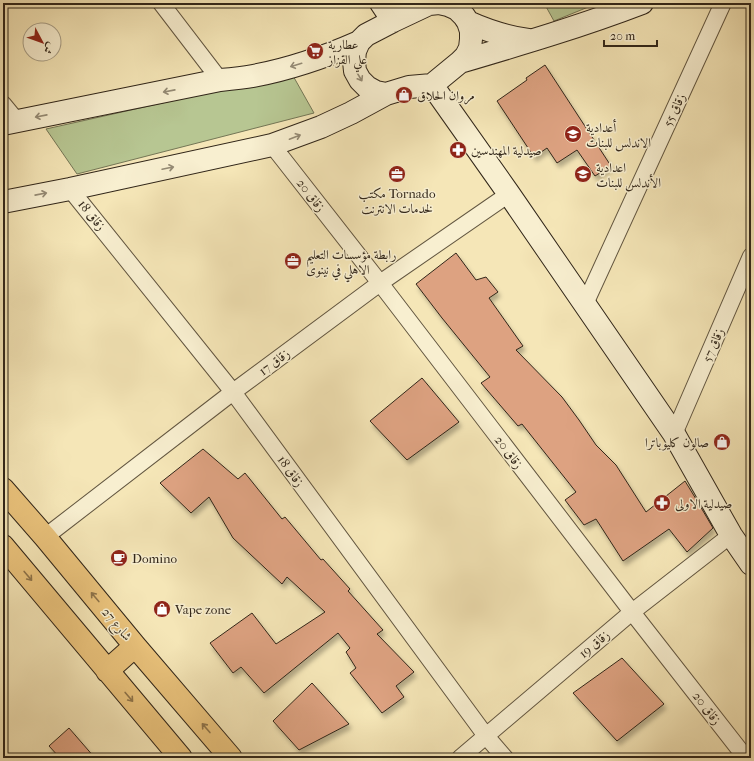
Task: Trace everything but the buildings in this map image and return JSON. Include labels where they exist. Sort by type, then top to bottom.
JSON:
[{"type":"main road","name":"شارع 27","points":[[3,490],[45,537],[135,646],[231,758]]},
{"type":"main road","points":[[3,546],[181,758]]},
{"type":"main road","points":[[107,671],[135,646]]},
{"type":"street","points":[[161,3],[220,80]]},
{"type":"street","points":[[386,94],[376,92],[367,87],[360,80],[355,71],[354,61],[355,51],[359,42],[387,12],[439,3],[448,5],[468,14],[483,29],[531,41]]},
{"type":"street","points":[[460,62],[531,41],[608,16],[642,3]]},
{"type":"street","name":"زقاق 55","points":[[585,304],[723,3]]},
{"type":"street","points":[[3,202],[272,145],[321,127],[386,94],[409,87],[432,85],[466,56],[470,48],[471,39],[468,14]]},
{"type":"street","points":[[3,104],[10,123],[220,80],[252,76],[317,59],[359,42]]},
{"type":"street","points":[[432,85],[674,434],[731,535],[751,564]]},
{"type":"street","name":"زقاق 20","points":[[272,145],[746,758]]},
{"type":"street","name":"زقاق 18","points":[[70,189],[233,392],[486,736],[505,758]]},
{"type":"street","name":"زقاق 17","points":[[45,537],[233,392],[380,283],[509,194]]},
{"type":"street","name":"زقاق 57","points":[[674,434],[751,256]]},
{"type":"street","name":"زقاق 19","points":[[460,758],[632,612],[731,535]]},
{"type":"green space","points":[[544,3],[598,3],[554,21]]},
{"type":"green space","points":[[292,74],[314,113],[77,174],[46,129]]},
{"type":"place","name":"عطارية علي القزاز","points":[[315,51]]},
{"type":"place","name":"مروان الحلاق","points":[[404,95]]},
{"type":"place","name":"أعدادية الاندلس للبنات","points":[[573,134]]},
{"type":"place","name":"صيدلية المهندسين","points":[[458,150]]},
{"type":"place","name":"مكتب Tornado لخدمات الانترنت","points":[[397,174]]},
{"type":"place","name":"اعدادية الأندلس للبنات","points":[[583,174]]},
{"type":"place","name":"رابطة مؤسسات التعليم الاهلي في نينوى","points":[[293,261]]},
{"type":"place","name":"صالون كليوباترا","points":[[722,442]]},
{"type":"place","name":"صيدلية الاولى","points":[[662,503]]},
{"type":"place","name":"Domino","points":[[119,558]]},
{"type":"place","name":"Vape zone","points":[[162,609]]}]
